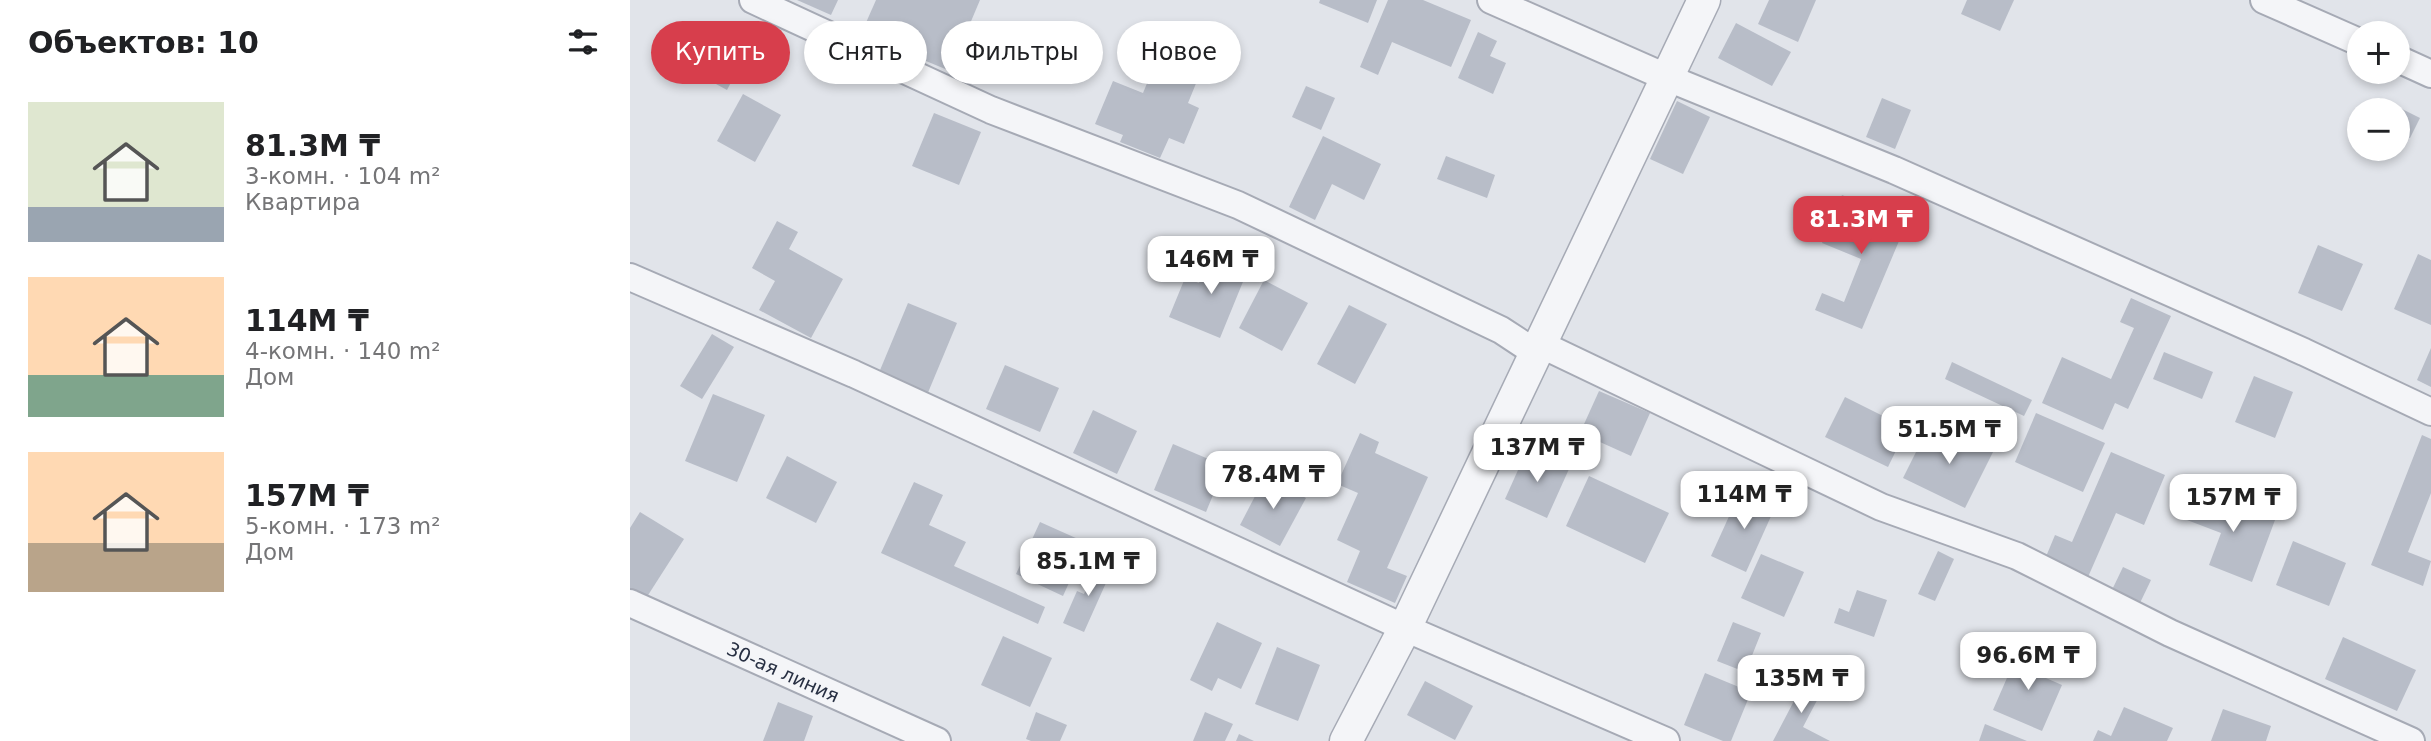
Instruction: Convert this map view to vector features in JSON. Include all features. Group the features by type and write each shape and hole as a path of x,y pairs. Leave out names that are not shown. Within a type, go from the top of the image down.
{"street":[{"path":"753,0 991,110 1238,205 1538,349 1881,507 2017,556 2170,633 2411,741"},
{"path":"1491,0 1668,78 1894,170 2304,352 2431,412"},
{"path":"1346,741 1405,628 1704,0"},
{"path":"2264,0 2347,37"},
{"path":"2410,65 2431,74"},
{"path":"630,277 854,374 1405,628 1666,741"},
{"name":"30-ая линия","path":"630,604 937,741"}],"building":[{"path":"797,0 838,0 831,15"},
{"path":"876,0 980,0 971,21 941,21 941,67 927,61 927,21 867,21"},
{"path":"1320,0 1377,0 1368,23 1319,3"},
{"path":"1388,0 1423,0 1471,20 1451,67 1392,42 1378,75 1360,67"},
{"path":"1769,0 1816,0 1798,42 1758,24"},
{"path":"1967,0 2014,0 2000,31 1961,14"},
{"path":"1736,23 1791,52 1772,86 1718,58"},
{"path":"1478,32 1497,41 1490,56 1506,63 1493,94 1458,78"},
{"path":"1113,81 1143,93 1147,84 1196,84 1188,103 1199,108 1184,144 1169,138 1160,158 1120,142 1123,135 1095,124"},
{"path":"716,84 730,84 727,90"},
{"path":"1306,86 1335,98 1321,130 1292,117"},
{"path":"743,94 781,115 755,162 717,141"},
{"path":"1882,98 1911,110 1895,149 1866,137"},
{"path":"1677,101 1710,117 1683,174 1650,159"},
{"path":"934,113 981,132 959,185 912,166"},
{"path":"2410,113 2420,118 2410,138"},
{"path":"1323,136 1381,164 1364,200 1332,184 1315,220 1289,207"},
{"path":"1446,156 1495,175 1487,198 1437,179"},
{"path":"1842,195 1907,222 1862,329 1815,310 1822,293 1844,302 1861,259 1822,243"},
{"path":"777,221 798,232 789,249 843,279 811,338 759,310 775,281 752,268"},
{"path":"2318,245 2363,264 2342,311 2298,293"},
{"path":"1212,251 1249,267 1220,338 1169,317 1185,278 1199,283"},
{"path":"2418,254 2431,260 2431,325 2394,309"},
{"path":"1264,280 1308,303 1282,351 1239,328"},
{"path":"2131,298 2171,316 2128,409 2115,403 2103,430 2042,403 2062,357 2111,379 2134,328 2120,322"},
{"path":"908,303 957,323 927,395 878,375"},
{"path":"1349,305 1387,324 1355,384 1317,364"},
{"path":"712,334 734,347 702,399 680,386"},
{"path":"2431,348 2431,387 2417,380"},
{"path":"2164,352 2213,372 2202,399 2153,379"},
{"path":"1952,362 2032,400 2024,416 1945,379"},
{"path":"1005,365 1059,388 1040,432 986,409"},
{"path":"2254,376 2293,392 2275,438 2235,422"},
{"path":"1599,391 1650,413 1631,456 1580,433"},
{"path":"713,394 765,415 737,482 685,461"},
{"path":"1845,397 1907,428 1888,467 1825,437"},
{"path":"1093,410 1137,431 1117,474 1073,453"},
{"path":"2036,413 2105,443 2083,492 2015,462"},
{"path":"1928,428 1950,440 1955,430 1994,450 1965,508 1903,478"},
{"path":"1360,433 1379,442 1375,453 1428,477 1387,568 1407,576 1395,603 1347,582 1360,551 1337,540 1358,493 1337,484"},
{"path":"2422,435 2431,439 2431,493 2408,552 2431,561 2423,586 2371,565"},
{"path":"1173,444 1225,466 1206,512 1154,490"},
{"path":"1527,450 1569,469 1547,518 1505,499"},
{"path":"2111,452 2165,475 2144,525 2116,513 2088,577 2045,559 2055,535 2072,542"},
{"path":"787,456 837,482 816,523 766,498"},
{"path":"1589,476 1669,513 1645,563 1566,526"},
{"path":"1265,477 1306,498 1280,546 1240,525"},
{"path":"914,482 943,495 929,525 966,542 954,566 1045,607 1038,624 881,553"},
{"path":"1741,490 1776,505 1746,572 1711,556"},
{"path":"2198,491 2275,520 2252,582 2209,565 2221,533 2187,520"},
{"path":"640,512 684,539 643,603 630,594 630,528"},
{"path":"1040,522 1087,543 1063,596 1016,574"},
{"path":"2293,541 2346,563 2329,606 2276,585"},
{"path":"1938,551 1954,559 1935,601 1918,594"},
{"path":"1761,554 1804,572 1784,617 1741,598"},
{"path":"1100,559 1114,565 1084,632 1063,623 1077,591 1084,594"},
{"path":"2123,567 2151,580 2139,605 2111,592"},
{"path":"1857,590 1887,600 1874,637 1834,623 1839,608 1849,612"},
{"path":"1217,622 1262,643 1241,689 1218,678 1212,691 1190,680"},
{"path":"1733,622 1761,633 1751,658 1746,656 1740,670 1717,661"},
{"path":"1003,636 1052,658 1030,707 981,685"},
{"path":"2343,637 2416,670 2397,711 2325,679"},
{"path":"1277,647 1320,665 1298,721 1255,704"},
{"path":"2020,648 2046,660 2039,675 2062,685 2042,731 1993,710"},
{"path":"1705,673 1751,692 1731,741 1723,741 1684,725"},
{"path":"1806,678 1824,687 1803,727 1830,741 1773,741"},
{"path":"1425,681 1473,706 1455,740 1407,715"},
{"path":"778,702 813,716 804,741 763,741"},
{"path":"2124,707 2173,728 2167,741 2093,741 2098,730 2111,736"},
{"path":"2223,709 2271,726 2266,741 2211,741"},
{"path":"1036,712 1067,725 1060,741 1026,739"},
{"path":"1205,712 1233,724 1225,741 1193,741"},
{"path":"1985,724 2027,741 1979,741"},
{"path":"1239,734 1254,741 1236,741"}]}
